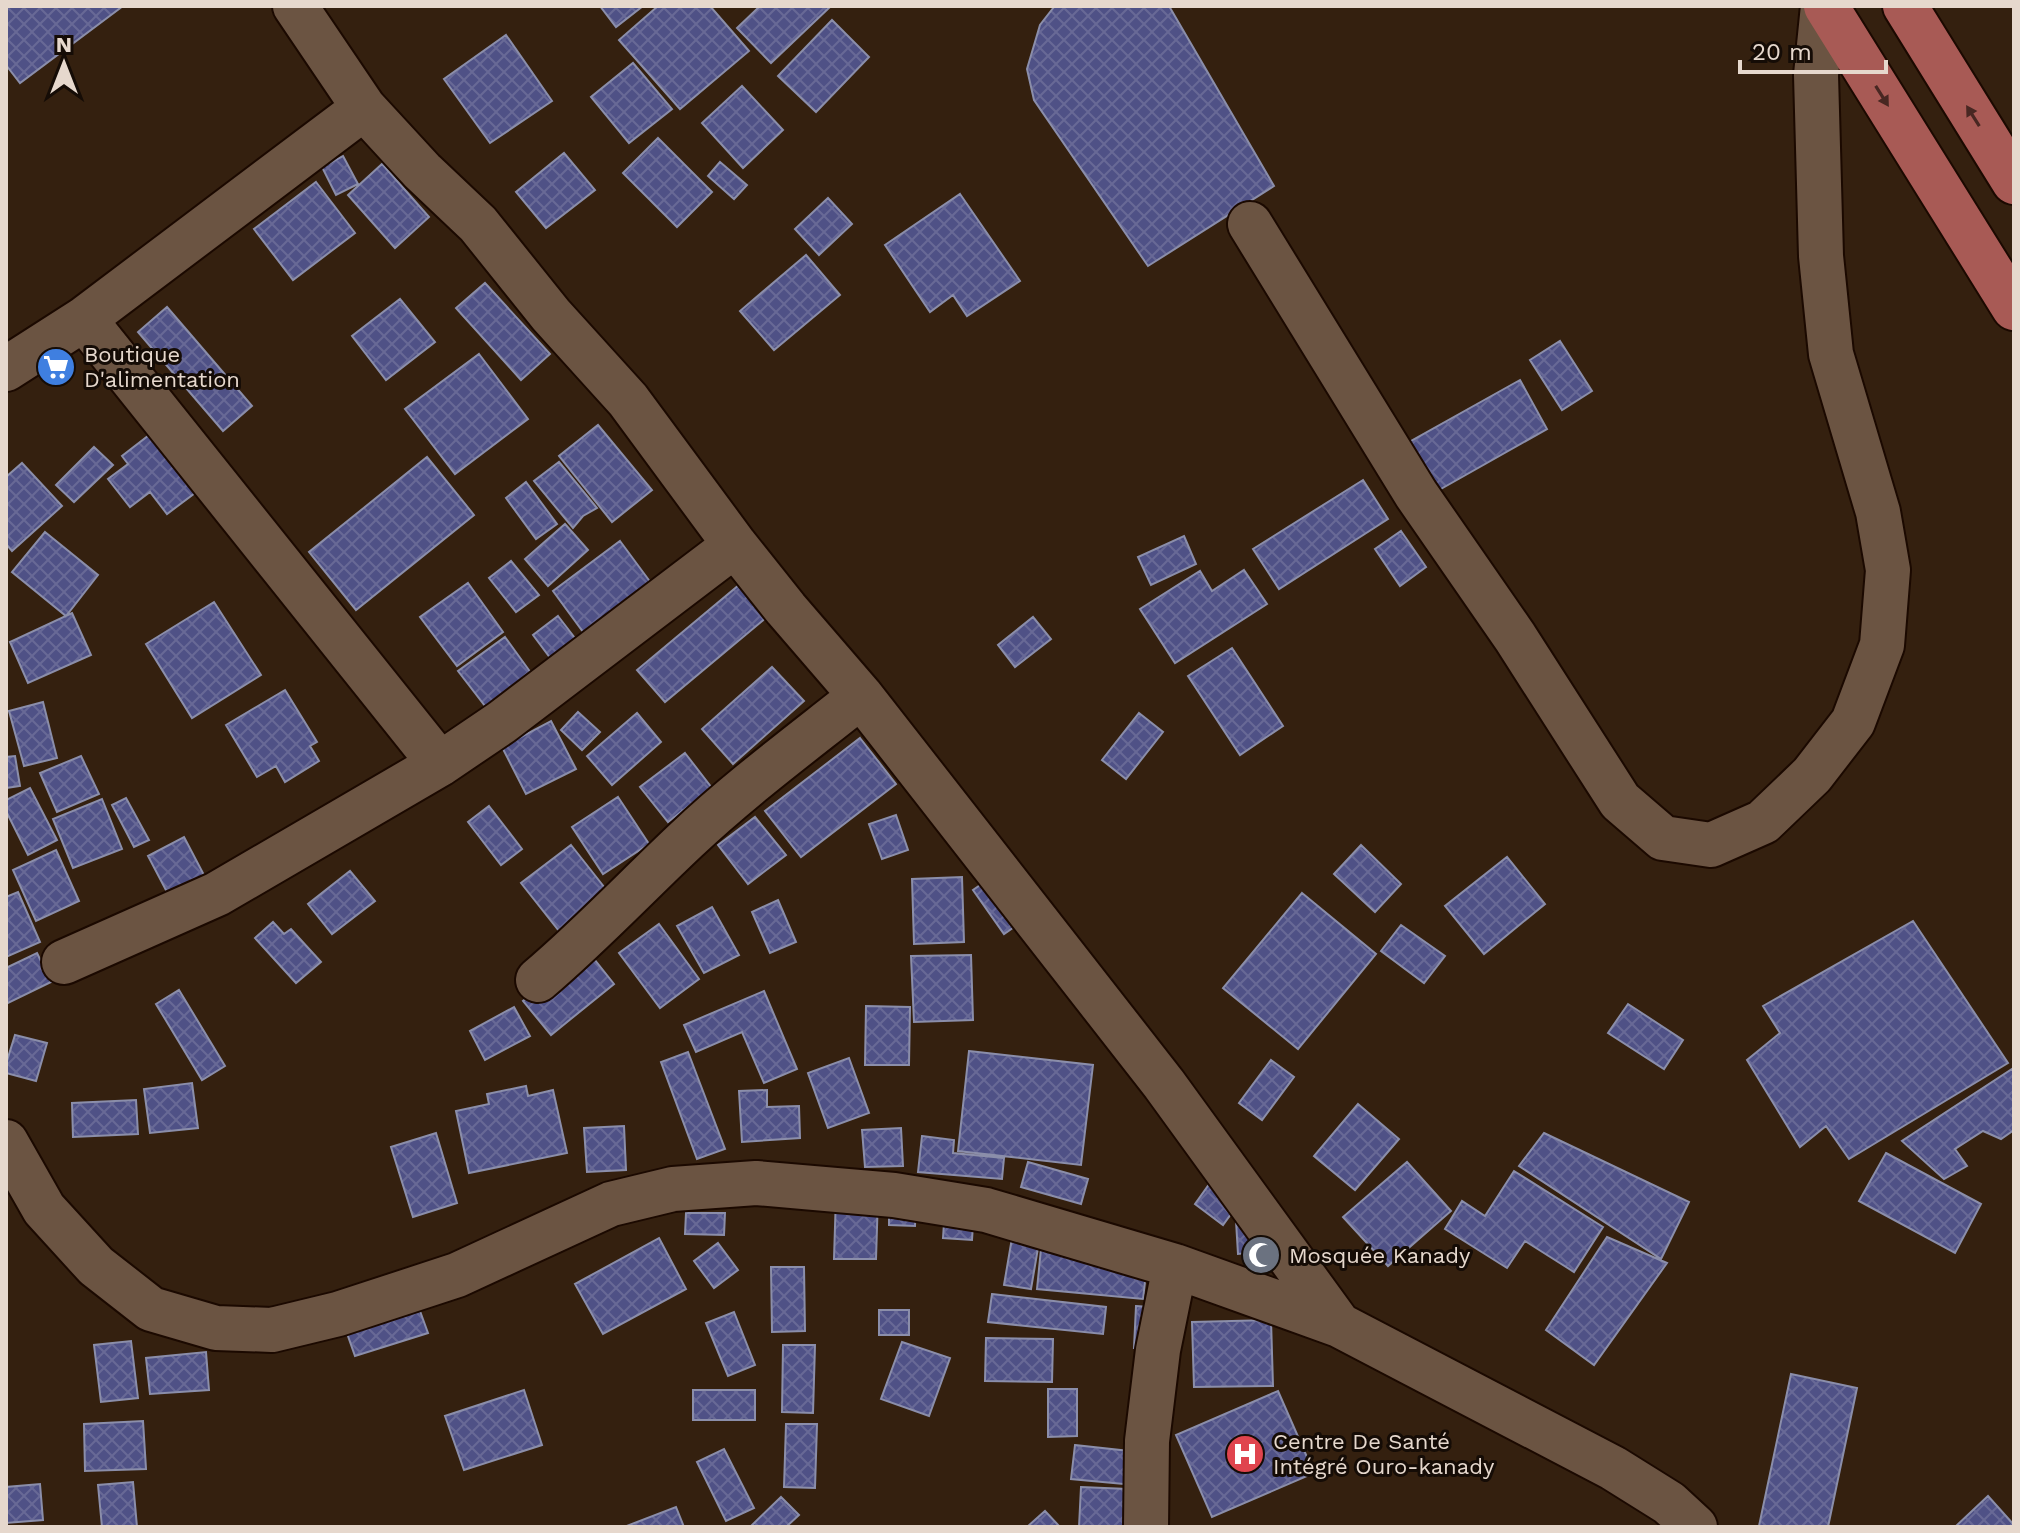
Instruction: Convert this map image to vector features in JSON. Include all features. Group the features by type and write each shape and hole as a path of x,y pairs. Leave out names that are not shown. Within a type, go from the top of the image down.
{"main road":[{"path":"1825,6 2014,308"},
{"path":"1905,6 2014,182"}],"street":[{"path":"295,6 364,108 422,171 478,224 551,315 628,400 735,545 861,696 1164,1084 1339,1325"},
{"path":"1250,224 1416,494 1515,637 1620,801 1663,838 1711,845 1763,822 1812,775 1853,722 1882,645 1888,570 1878,512 1831,354 1821,256 1816,75 1825,6"},
{"path":"6,369 84,319 364,108"},
{"path":"84,319 440,764"},
{"path":"64,962 217,894 440,764 502,722 735,545"},
{"path":"538,980 740,792 861,696"},
{"path":"6,1142 44,1209 96,1266 151,1309 216,1328 272,1330 338,1314 457,1275 611,1204 673,1189 756,1183 894,1195 986,1210 1175,1266 1339,1325 1613,1468 1669,1503 1695,1527"},
{"path":"1146,1527 1149,1425 1158,1350 1175,1266"}],"building":[{"path":"6,6 123,6 20,83 6,65"},
{"path":"600,6 643,6 616,27"},
{"path":"658,6 710,6 749,51 680,109 619,40"},
{"path":"760,6 831,6 771,63 737,28"},
{"path":"1169,6 1274,186 1148,266 1034,100 1027,69 1040,25 1054,7"},
{"path":"832,20 869,57 816,112 778,76"},
{"path":"506,35 552,101 490,143 444,79"},
{"path":"633,63 672,109 629,143 591,97"},
{"path":"742,86 783,130 743,168 702,123"},
{"path":"658,138 712,192 677,227 623,173"},
{"path":"564,153 595,190 546,228 516,192"},
{"path":"343,156 358,184 336,195 322,167"},
{"path":"720,162 747,185 734,199 708,176"},
{"path":"382,164 429,217 395,248 348,195"},
{"path":"316,182 355,233 293,280 254,229"},
{"path":"960,194 1020,281 967,316 953,295 930,312 885,245"},
{"path":"828,198 852,224 819,255 795,229"},
{"path":"806,255 840,295 774,350 740,311"},
{"path":"485,283 550,354 521,380 456,308"},
{"path":"400,299 435,342 386,380 352,336"},
{"path":"167,307 252,406 223,431 138,332"},
{"path":"1560,341 1592,391 1562,410 1530,360"},
{"path":"479,354 528,419 455,474 405,409"},
{"path":"1520,380 1547,429 1432,494 1404,445"},
{"path":"598,425 652,490 612,522 559,456"},
{"path":"157,429 203,487 167,514 150,492 130,507 108,479 128,464 122,456"},
{"path":"94,447 113,465 74,502 56,485"},
{"path":"427,457 474,515 356,610 309,552"},
{"path":"559,462 597,508 583,516 573,528 534,481"},
{"path":"22,463 62,506 12,551 6,544 6,477"},
{"path":"1363,480 1388,519 1279,589 1253,549"},
{"path":"526,482 557,524 536,539 506,498"},
{"path":"565,524 588,550 548,586 525,559"},
{"path":"1401,531 1426,567 1400,586 1375,549"},
{"path":"45,532 98,575 66,616 12,572"},
{"path":"1184,536 1196,564 1151,585 1138,557"},
{"path":"620,541 668,606 600,655 553,591"},
{"path":"511,561 539,595 516,612 489,578"},
{"path":"1244,570 1267,604 1175,663 1140,609 1200,571 1212,591"},
{"path":"468,583 503,632 457,666 420,617"},
{"path":"739,585 767,617 665,702 637,670"},
{"path":"214,602 261,675 192,718 146,644"},
{"path":"72,613 91,655 28,683 10,642"},
{"path":"558,616 588,655 563,675 533,635"},
{"path":"1033,617 1051,639 1015,667 998,645"},
{"path":"505,637 544,691 499,724 458,671"},
{"path":"1232,648 1283,726 1240,755 1188,676"},
{"path":"772,667 804,701 733,764 702,729"},
{"path":"285,690 317,742 310,746 319,761 285,782 276,766 257,777 226,725"},
{"path":"43,702 57,758 24,766 9,711"},
{"path":"578,712 600,732 582,750 561,730"},
{"path":"637,713 661,742 612,785 587,756"},
{"path":"1139,713 1163,732 1126,779 1102,760"},
{"path":"551,721 576,769 526,794 502,747"},
{"path":"860,738 896,784 801,857 765,811"},
{"path":"685,753 712,788 668,822 640,787"},
{"path":"15,756 20,786 6,788 6,757"},
{"path":"81,756 99,794 57,812 40,773"},
{"path":"30,788 57,840 28,855 6,811 6,800"},
{"path":"618,797 649,844 603,874 572,827"},
{"path":"126,798 149,840 134,847 112,805"},
{"path":"102,799 122,849 73,868 53,819"},
{"path":"489,806 522,849 501,865 468,822"},
{"path":"896,815 908,850 882,859 869,824"},
{"path":"755,817 786,855 748,884 718,845"},
{"path":"184,837 215,896 179,915 148,856"},
{"path":"571,845 616,902 567,941 521,883"},
{"path":"1361,845 1401,884 1375,912 1334,874"},
{"path":"56,850 79,901 36,921 13,870"},
{"path":"1507,857 1545,904 1484,954 1445,906"},
{"path":"1005,868 1036,912 1004,934 973,890"},
{"path":"350,871 375,901 332,934 308,904"},
{"path":"962,877 964,942 914,944 912,879"},
{"path":"18,892 40,942 6,957 6,897"},
{"path":"1302,893 1376,954 1298,1049 1223,988"},
{"path":"778,900 796,942 770,953 752,912"},
{"path":"712,907 739,955 704,973 677,926"},
{"path":"1913,921 2008,1063 1849,1159 1826,1126 1800,1147 1747,1060 1780,1033 1763,1006"},
{"path":"273,922 284,934 291,929 321,962 296,983 255,938"},
{"path":"659,924 699,979 660,1008 619,953"},
{"path":"1401,925 1445,956 1424,983 1381,951"},
{"path":"587,950 614,984 551,1035 523,1001"},
{"path":"37,953 51,982 6,1004 6,968"},
{"path":"971,955 973,1020 914,1022 911,956"},
{"path":"179,990 225,1066 202,1080 156,1004"},
{"path":"764,991 797,1069 764,1083 742,1032 696,1052 684,1025"},
{"path":"1628,1004 1683,1040 1664,1069 1608,1033"},
{"path":"866,1006 910,1007 909,1065 865,1065"},
{"path":"514,1007 530,1036 485,1060 470,1031"},
{"path":"15,1035 47,1043 36,1081 6,1073"},
{"path":"969,1051 1093,1065 1081,1165 958,1151"},
{"path":"688,1052 725,1149 697,1159 661,1062"},
{"path":"849,1058 869,1113 828,1128 808,1073"},
{"path":"1271,1060 1294,1077 1262,1120 1239,1103"},
{"path":"2012,1069 2014,1130 2001,1139 1983,1131 1955,1149 1967,1166 1944,1179 1902,1141"},
{"path":"192,1083 198,1128 150,1133 144,1089"},
{"path":"526,1086 528,1096 553,1090 567,1153 469,1173 456,1111 489,1104 487,1094"},
{"path":"767,1090 767,1107 799,1106 800,1138 742,1142 739,1091"},
{"path":"136,1100 138,1134 73,1137 72,1103"},
{"path":"1358,1104 1399,1139 1355,1190 1314,1156"},
{"path":"624,1126 626,1170 587,1172 584,1128"},
{"path":"901,1128 903,1166 865,1167 862,1130"},
{"path":"436,1133 457,1203 413,1217 391,1147"},
{"path":"1544,1133 1689,1202 1661,1259 1519,1166"},
{"path":"922,1136 954,1140 953,1153 1004,1158 1002,1179 918,1172"},
{"path":"1886,1153 1981,1204 1955,1253 1859,1201"},
{"path":"1028,1162 1088,1179 1081,1204 1021,1187"},
{"path":"1407,1162 1451,1211 1388,1266 1343,1217"},
{"path":"1514,1171 1603,1227 1574,1272 1525,1241 1507,1268 1445,1229 1462,1201 1485,1216"},
{"path":"1215,1176 1244,1196 1223,1225 1195,1204"},
{"path":"836,1195 878,1196 876,1259 834,1259"},
{"path":"889,1200 916,1200 915,1226 889,1225"},
{"path":"945,1208 974,1209 972,1240 943,1238"},
{"path":"686,1213 725,1213 724,1235 685,1234"},
{"path":"1286,1217 1289,1249 1238,1254 1236,1221"},
{"path":"1043,1229 1150,1239 1143,1299 1037,1289"},
{"path":"1607,1237 1667,1263 1594,1365 1546,1330"},
{"path":"659,1238 686,1289 603,1334 575,1284"},
{"path":"1012,1238 1039,1242 1031,1289 1004,1285"},
{"path":"718,1243 738,1270 714,1288 694,1261"},
{"path":"771,1267 804,1267 805,1331 772,1332"},
{"path":"992,1294 1106,1307 1103,1334 988,1322"},
{"path":"416,1300 428,1333 355,1356 343,1322"},
{"path":"1136,1306 1164,1308 1163,1348 1134,1348"},
{"path":"879,1310 909,1310 909,1335 879,1335"},
{"path":"734,1312 755,1365 728,1376 706,1323"},
{"path":"1271,1320 1273,1386 1194,1387 1192,1322"},
{"path":"986,1338 1053,1339 1052,1382 985,1381"},
{"path":"131,1341 138,1398 101,1402 94,1345"},
{"path":"902,1342 950,1358 929,1416 881,1399"},
{"path":"783,1345 815,1345 813,1413 782,1412"},
{"path":"206,1352 209,1390 150,1394 146,1358"},
{"path":"1791,1374 1857,1388 1828,1527 1759,1526"},
{"path":"1048,1389 1077,1389 1077,1436 1048,1437"},
{"path":"524,1390 542,1445 464,1470 445,1416"},
{"path":"693,1390 755,1390 755,1420 693,1420"},
{"name":"Centre De Santé Intégré Ouro-kanady","path":"1278,1391 1314,1473 1212,1517 1176,1435"},
{"path":"143,1421 146,1469 85,1471 84,1424"},
{"path":"786,1424 817,1424 815,1488 784,1487"},
{"path":"1075,1445 1138,1452 1134,1485 1071,1479"},
{"path":"724,1449 754,1508 726,1521 697,1462"},
{"path":"133,1482 137,1527 102,1527 98,1485"},
{"path":"40,1484 43,1520 6,1523 6,1487"},
{"path":"1081,1487 1151,1490 1149,1527 1079,1527"},
{"path":"1988,1496 2013,1527 1955,1527"},
{"path":"781,1497 799,1515 786,1527 750,1527"},
{"path":"676,1507 684,1527 624,1527"},
{"path":"1045,1511 1060,1527 1027,1527"}],"place":[{"name":"Boutique D'alimentation","path":"56,367"},
{"name":"Mosquée Kanady","path":"1261,1255"},
{"name":"Centre De Santé Intégré Ouro-kanady","path":"1245,1454"}]}
